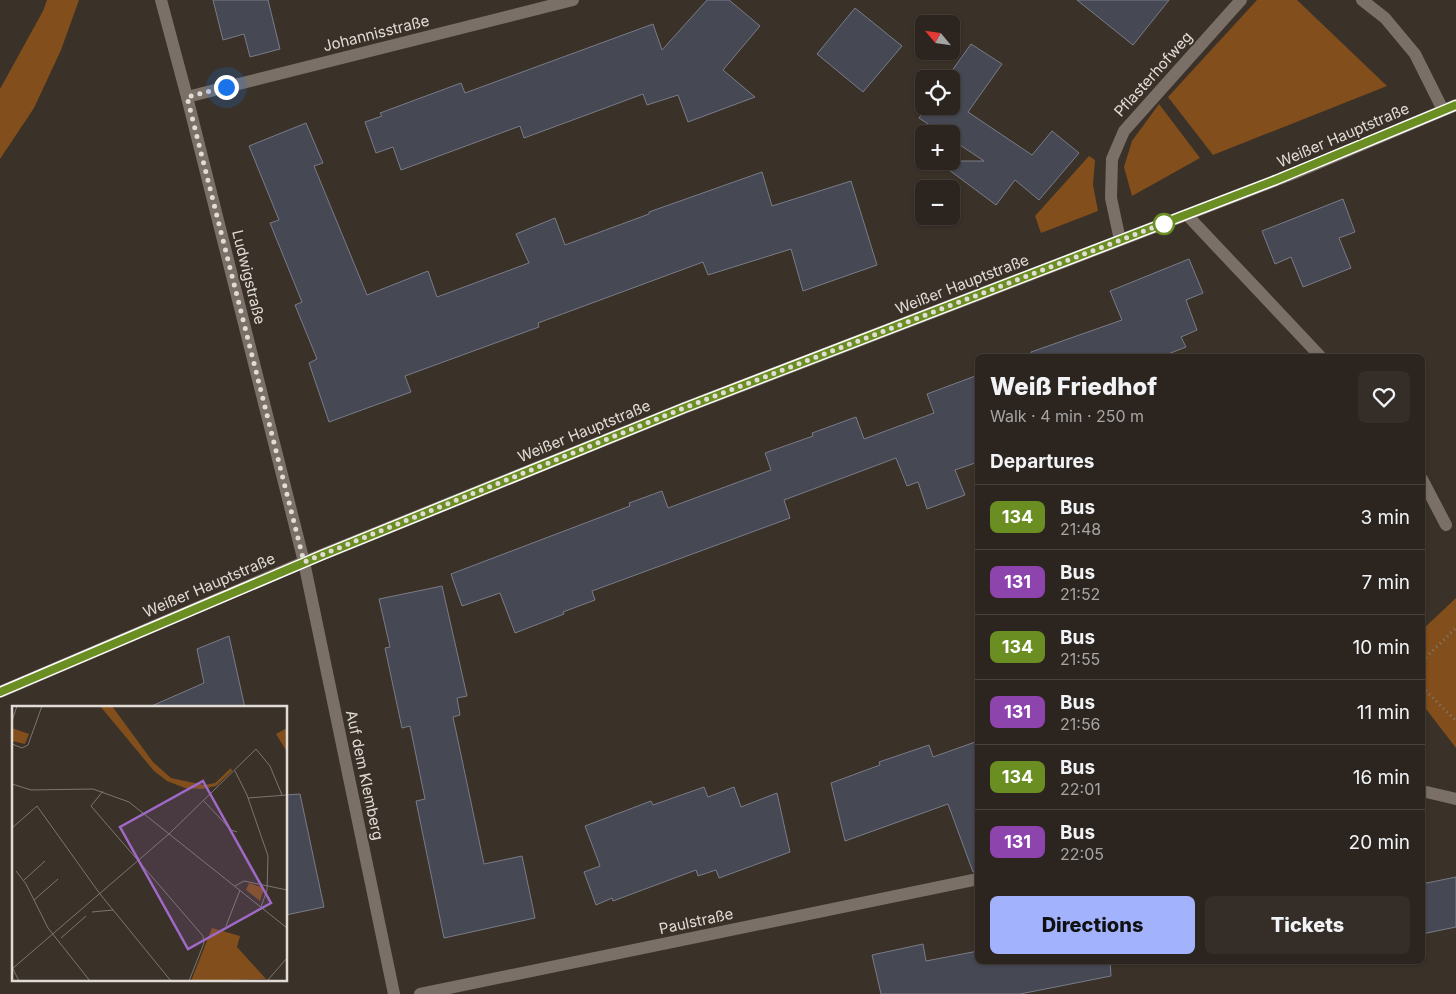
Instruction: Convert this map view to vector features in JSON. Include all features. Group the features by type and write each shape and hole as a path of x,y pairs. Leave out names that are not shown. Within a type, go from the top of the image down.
{"street":[{"name":"Ludwigstraße","path":"161,0 304,562"},
{"name":"Johannisstraße","path":"187,97 573,0"},
{"name":"Pflasterhofweg","path":"1120,240 1111,198 1112,159 1124,131 1241,0"},
{"path":"1362,0 1385,18 1415,54 1443,110"},
{"name":"Weißer Hauptstraße","path":"0,692 304,562 684,408 1295,173 1456,105"},
{"path":"1186,215 1318,354"},
{"path":"1425,485 1446,525"},
{"name":"Auf dem Klemberg","path":"304,562 394,994"},
{"path":"1425,792 1456,799"},
{"name":"Paulstraße","path":"420,994 975,881"}],"path":[{"path":"1425,658 1456,628"},
{"path":"1425,690 1456,721"}],"shaded area":[{"path":"47,0 79,0 61,50 34,108 0,159 0,89 43,11"},
{"path":"1257,0 1297,0 1387,86 1213,155 1168,97"},
{"path":"1159,104 1200,158 1132,196 1124,167 1132,141"},
{"path":"1089,156 1095,160 1093,185 1098,211 1041,233 1035,216"},
{"path":"1456,598 1456,748 1425,708 1425,627"}],"building":[{"path":"213,0 268,0 280,49 250,57 244,34 223,40"},
{"path":"707,0 729,0 760,26 723,70 755,97 688,122 678,95 647,105 643,94 524,138 520,126 401,170 393,147 376,153 365,122 382,116 380,113 461,83 465,93 653,24 662,50"},
{"path":"1077,0 1169,0 1133,45"},
{"path":"855,8 902,46 863,92 817,54"},
{"path":"971,44 1002,64 968,112 1032,155 1052,131 1079,153 1039,200 1015,180 996,205 949,170 960,170 960,161 984,161 960,145 960,125 930,125 919,118 921,115 960,115 960,70 952,70"},
{"path":"306,123 323,163 314,166 367,295 428,271 437,297 529,263 516,234 555,218 565,245 649,214 649,212 762,172 772,206 851,181 877,265 803,291 791,249 708,275 703,262 538,323 539,327 405,376 411,392 329,422 309,363 317,359 295,305 302,302 270,223 279,220 249,146"},
{"path":"1343,199 1355,232 1339,238 1351,268 1303,287 1291,257 1275,264 1262,231"},
{"path":"1189,259 1203,293 1186,300 1197,330 1181,337 1186,347 1168,354 1032,354 1031,352 1122,320 1110,291"},
{"path":"975,376 975,463 955,470 965,495 927,509 918,482 907,486 896,458 784,500 790,518 592,591 595,600 515,633 500,593 462,606 451,574 630,506 629,503 662,491 668,508 771,470 765,453 813,436 812,433 856,417 864,439 934,413 927,394"},
{"path":"442,586 467,696 457,698 460,715 453,717 484,864 522,856 535,918 444,938 416,801 425,799 410,726 402,728 385,648 390,647 379,599"},
{"path":"229,636 245,706 152,706 204,683 197,649"},
{"path":"975,742 975,872 973,872 948,804 845,841 831,783 880,765 879,762 929,745 933,757"},
{"path":"704,787 708,797 734,787 741,807 777,793 790,852 719,878 716,870 698,876 696,870 613,901 612,898 596,905 584,872 600,866 585,826 651,801 653,805"},
{"path":"300,794 324,907 288,915 288,795"},
{"path":"1456,877 1456,927 1425,933 1425,883"},
{"path":"923,944 926,961 975,952 975,964 1110,964 1111,976 1020,994 881,994 872,955"}],"bus line":[{"name":"134","path":"0,692 322,555 684,408 1276,180 1456,105"}],"route":[{"path":"226,87 187,97 304,562 684,408 1170,221 1164,224"}]}
